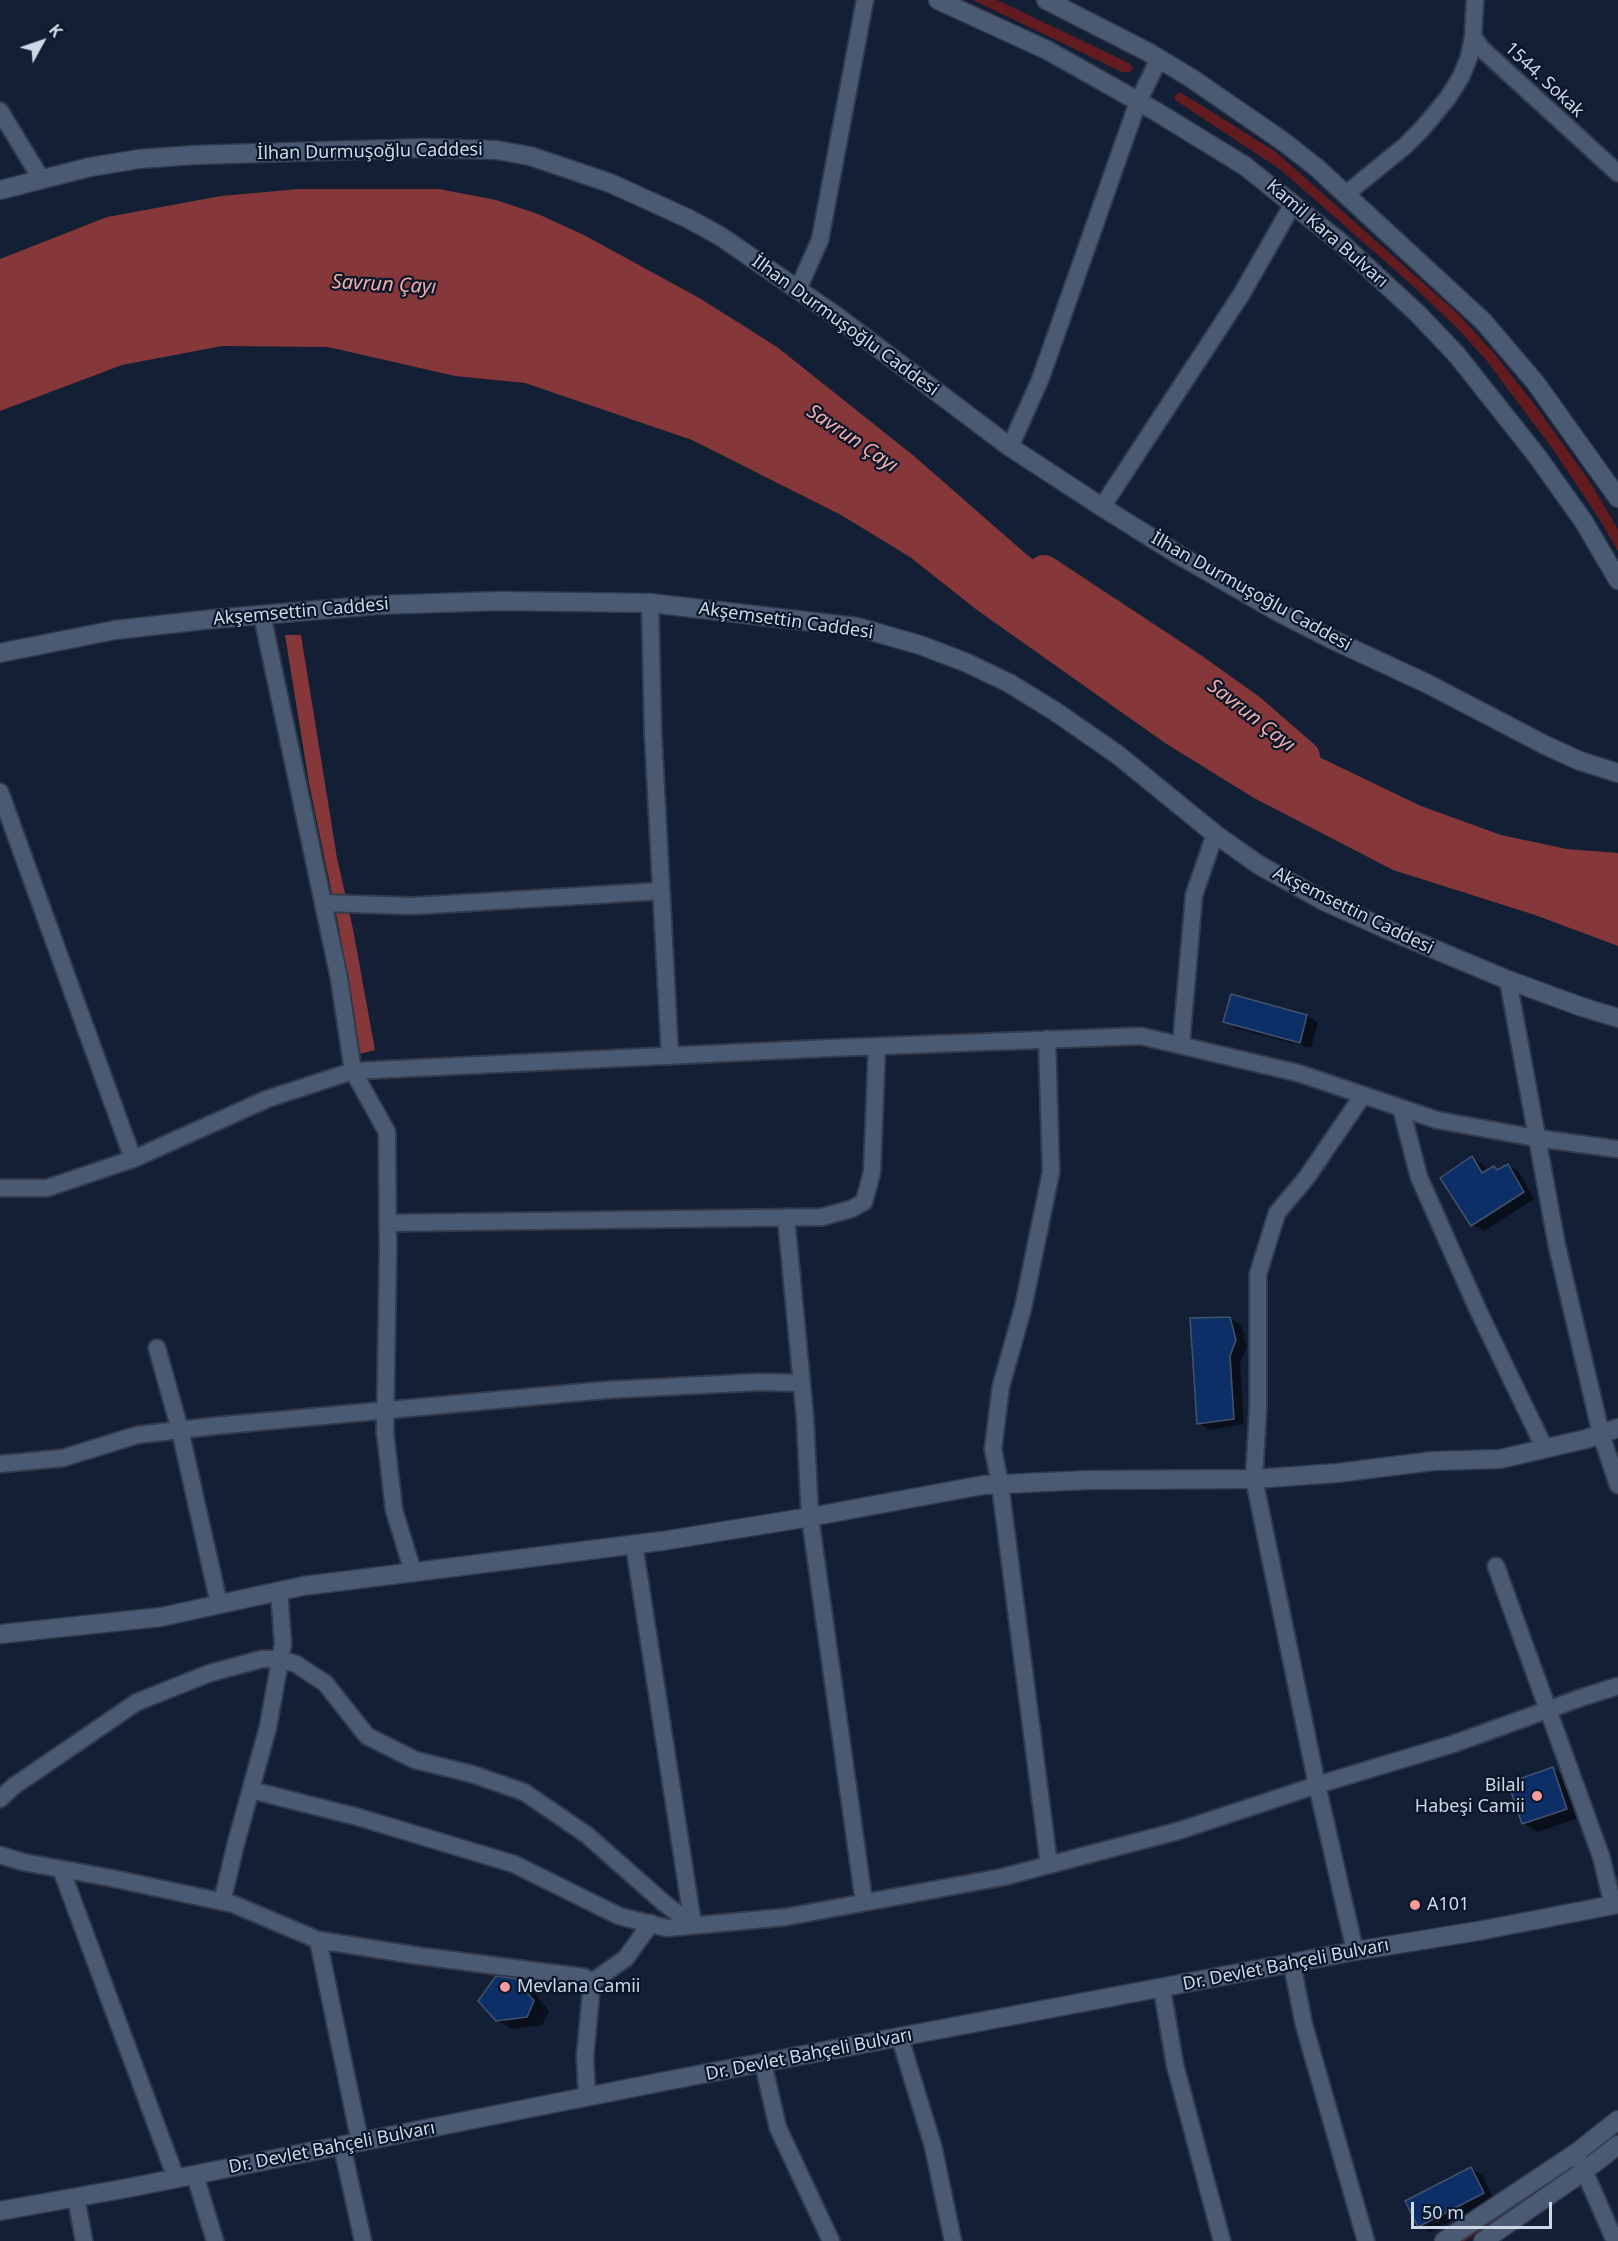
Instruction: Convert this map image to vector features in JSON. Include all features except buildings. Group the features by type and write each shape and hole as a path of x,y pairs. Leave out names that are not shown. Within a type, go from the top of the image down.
{"street":[{"path":"798,290 820,240 865,0"},
{"name":"Kamil Kara Bulvarı","path":"938,0 1047,50 1245,166 1340,242 1417,313 1457,355 1544,465 1584,522 1618,580"},
{"path":"1046,0 1191,78 1276,136 1346,194 1456,295 1507,347 1569,428 1618,498"},
{"path":"1346,194 1405,146 1447,99 1461,77 1469,57 1473,37 1475,0"},
{"name":"1544. Sokak","path":"1473,37 1497,65 1618,173"},
{"path":"1010,447 1040,380 1138,102 1159,59"},
{"path":"0,111 42,180"},
{"name":"İlhan Durmuşoğlu Caddesi","path":"0,190 119,162 194,155 424,148 496,150 530,156 610,183 647,198 720,236 798,290 1010,447 1102,507 1260,601 1321,634 1428,684 1545,745 1618,773"},
{"path":"1102,507 1241,295 1293,204"},
{"name":"Akşemsettin Caddesi","path":"0,653 115,630 377,605 488,601 650,603 857,627 920,645 965,662 1009,683 1056,712 1118,756 1215,834 1259,865 1326,902 1508,980 1618,1018"},
{"path":"650,603 653,734 670,1056"},
{"path":"262,615 339,978 353,1071 387,1132 385,1432 394,1510 414,1572"},
{"path":"0,792 133,1159"},
{"path":"1181,1045 1194,895 1215,834"},
{"path":"324,903 413,906 661,891"},
{"path":"1508,980 1557,1246 1609,1431 1618,1485"},
{"path":"0,1188 47,1188 133,1159 267,1099 353,1071 1141,1036 1298,1073 1437,1120 1536,1138 1618,1149"},
{"path":"1047,1039 1051,1172 1023,1308 1001,1386 993,1449 1000,1484 1048,1865"},
{"path":"388,1223 822,1217 851,1209 864,1202 872,1172 877,1046"},
{"path":"1355,1951 1317,1785 1254,1479 1258,1409 1258,1274 1278,1213 1307,1178 1363,1095"},
{"path":"1401,1108 1419,1177 1478,1310 1545,1449"},
{"path":"786,1217 810,1517 864,1902"},
{"path":"157,1348 180,1430 219,1604"},
{"path":"0,1464 63,1458 137,1436 335,1414 606,1390 759,1382 801,1383"},
{"path":"0,1634 161,1617 303,1586 634,1544 810,1517 983,1485 1088,1480 1254,1479 1337,1473 1434,1461 1500,1459 1609,1431"},
{"path":"634,1544 693,1925"},
{"path":"1496,1566 1601,1856 1616,1904"},
{"path":"222,1902 268,1727 283,1644 279,1591"},
{"path":"0,1799 14,1786 137,1702 210,1673 262,1659 280,1659 296,1664 325,1683 367,1736 416,1760 472,1774 524,1792 587,1835 664,1904 693,1925"},
{"path":"251,1790 358,1817 514,1864 619,1916 667,1928 786,1917 1003,1877 1178,1831 1317,1785 1453,1744 1618,1686"},
{"path":"0,1855 23,1862 233,1904 318,1940 455,1961 584,1977 592,1982"},
{"path":"62,1869 176,2178"},
{"name":"Dr. Devlet Bahçeli Bulvarı","path":"0,2211 763,2063 1616,1904"},
{"path":"587,2097 585,2057 592,1982 626,1958 651,1923"},
{"path":"318,1940 351,2144 363,2241"},
{"path":"1293,1964 1305,2025 1366,2241"},
{"path":"1162,1989 1175,2065 1222,2241"},
{"path":"900,2038 933,2146 953,2241"},
{"path":"763,2063 778,2128 831,2241"},
{"path":"1444,2241 1576,2153 1618,2120"},
{"path":"1483,2241 1618,2145"},
{"path":"1576,2153 1615,2241"},
{"path":"195,2175 215,2241"},
{"path":"76,2197 84,2241"}],"shaded area":[{"path":"973,0 997,0 1129,63 1133,68 1130,72 1122,72"},
{"path":"1180,92 1276,152 1457,313 1493,352 1535,405 1588,479 1618,529 1618,551 1552,448 1486,360 1461,332 1413,286 1281,170 1175,100 1174,96"},
{"path":"1569,2166 1571,2170 1465,2241 1458,2241"}],"water":[{"path":"299,189 439,189 496,200 538,214 584,235 701,299 777,347 914,456 1026,554 1160,657 1239,711 1319,757 1421,806 1501,835 1567,849 1618,853 1618,946 1535,915 1393,870 1254,798 1165,743 977,610 910,557 841,515 692,440 525,383 455,376 328,347 222,346 122,365 0,411 0,259 107,217 221,196"},
{"path":"285,635 301,635 337,858 353,929 375,1050 356,1055 339,928 309,783"}],"waterway":[{"name":"Savrun Çayı","path":"1044,572 1194,671 1250,711 1303,757"}],"place":[{"name":"Bilalı Habeşi Camii","path":"1537,1796"},
{"name":"A101","path":"1415,1905"},
{"name":"Mevlana Camii","path":"505,1987"}]}
